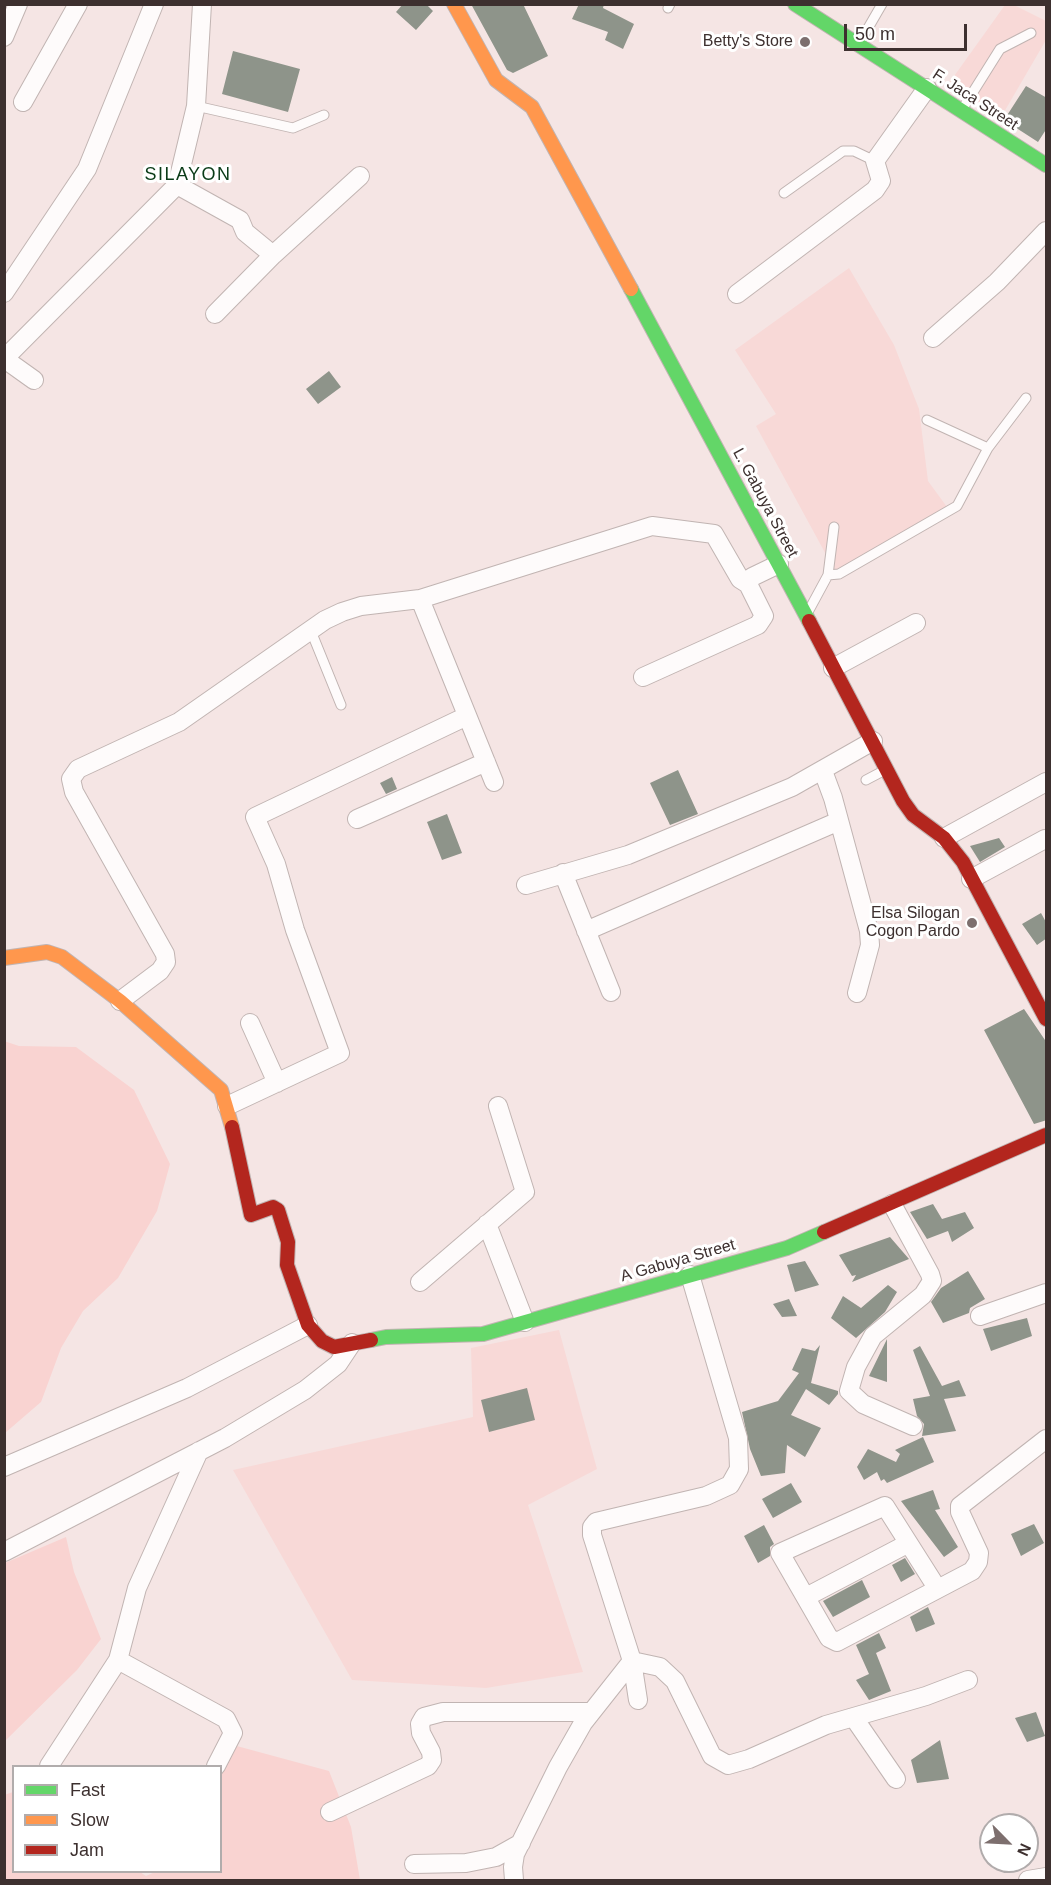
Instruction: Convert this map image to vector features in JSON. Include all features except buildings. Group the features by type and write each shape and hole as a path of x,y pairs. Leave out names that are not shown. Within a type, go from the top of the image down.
{"street":[{"path":"4,37 18,4"},
{"path":"22,102 78,4"},
{"path":"4,293 87,170 154,4"},
{"path":"34,380 5,360 177,185 196,106 202,4"},
{"name":"L. Gabuya Street","path":"454,4 496,80 523,98 532,107 887,769 913,815 944,838 963,862 1047,1019"},
{"name":"F. Jaca Street","path":"800,6 962,110 1044,159"},
{"path":"737,294 875,190 881,181 875,161 927,88"},
{"path":"215,314 273,255 360,176"},
{"path":"177,185 240,220 246,232 273,255"},
{"path":"933,338 997,282 1047,231"},
{"path":"120,1001 160,971 166,962 165,954 74,792 71,778 78,769 179,722 325,620 361,606 420,599 652,526 714,534 740,579 748,584 764,616 761,622 643,677"},
{"path":"748,584 752,577 779,564"},
{"path":"420,599 494,782"},
{"path":"833,668 916,623"},
{"path":"227,1106 340,1053 295,930 276,864 254,819 467,716"},
{"path":"526,885 628,855 792,787 873,741"},
{"path":"357,819 486,762"},
{"path":"823,771 869,931 870,945 857,993"},
{"path":"944,838 1047,782"},
{"path":"586,932 839,821"},
{"path":"971,879 1045,839"},
{"path":"563,873 611,992"},
{"path":"4,958 47,952 62,957 120,1001 213,1080 221,1090 227,1106 251,1215 273,1207 278,1210 288,1242 287,1265 308,1325 187,1388 4,1467"},
{"path":"250,1023 277,1083"},
{"path":"420,1282 525,1192 498,1106"},
{"name":"A Gabuya Street","path":"308,1325 328,1345 334,1347 386,1337 483,1334 787,1248 1047,1135"},
{"path":"892,1204 932,1281 923,1295 873,1336 856,1367 849,1392 863,1404 914,1426"},
{"path":"487,1224 525,1322"},
{"path":"638,1700 632,1661 592,1527 597,1522 706,1496 730,1485 739,1469 738,1438 690,1275"},
{"path":"981,1316 1047,1293"},
{"path":"4,1552 199,1451 305,1390 338,1364 352,1343"},
{"path":"937,1588 907,1544 887,1507 884,1506 782,1551 780,1555 829,1638 837,1642 972,1571 978,1563 979,1553 960,1512 960,1506 1047,1439"},
{"path":"50,1765 118,1660 137,1588 199,1451"},
{"path":"806,1597 907,1544"},
{"path":"118,1660 226,1719 233,1733 217,1765"},
{"path":"514,1881 513,1867 521,1843 558,1767 591,1712 632,1661"},
{"path":"632,1661 660,1668 675,1681 712,1756 728,1765 749,1759 826,1725 926,1696 968,1680"},
{"path":"330,1812 428,1766 432,1760 431,1752 421,1733 420,1724 424,1717 443,1712 591,1712"},
{"path":"854,1718 896,1779"},
{"path":"414,1864 466,1863 496,1857 521,1843"},
{"path":"1028,1881 1047,1877"}],"lane":[{"path":"858,44 882,4"},
{"path":"962,110 995,54 1004,45 1031,33"},
{"path":"196,106 293,128 324,115"},
{"path":"784,193 843,151 854,151 875,161"},
{"path":"828,575 839,574 957,506 988,448 1026,398"},
{"path":"927,420 988,448"},
{"path":"806,616 828,575 834,526"},
{"path":"311,631 341,705"},
{"path":"867,780 887,769"}],"shaded area":[{"path":"1005,5 1014,5 1046,21 1046,40 1000,119 947,86"},
{"path":"849,268 894,345 919,409 928,481 947,507 835,571 756,426 776,414 735,350"},
{"path":"4,1041 19,1046 76,1047 134,1090 170,1164 157,1211 118,1278 83,1311 61,1348 41,1402 5,1433"},
{"path":"559,1330 597,1469 528,1505 583,1672 486,1688 352,1680 233,1470 473,1417 471,1348"},
{"path":"66,1537 74,1572 101,1639 77,1670 5,1741 5,1563"},
{"path":"233,1745 329,1771 351,1827 360,1880 5,1880 4,1795 12,1792 12,1873 142,1873 146,1876 153,1873 222,1873 221,1765"}],"traffic: fast":[{"path":"795,4 1046,165"},
{"path":"631,289 809,621"},
{"path":"371,1340 386,1337 483,1334 787,1248 824,1232"}],"traffic: slow":[{"path":"454,4 496,80 532,107 631,289"},
{"path":"4,958 47,952 62,957 120,1001 221,1090 232,1127"}],"traffic: jam":[{"path":"809,621 903,801 913,815 944,838 963,862 1046,1019"},
{"path":"232,1127 251,1215 273,1207 278,1210 288,1242 287,1265 308,1325 322,1341 334,1347 371,1340"},
{"path":"824,1232 1046,1135"}],"place":[{"name":"Betty's Store","path":"805,42"},
{"name":"Elsa Silogan Cogon Pardo","path":"972,923"}],"district":[{"name":"SILAYON","path":"188,175"}]}
